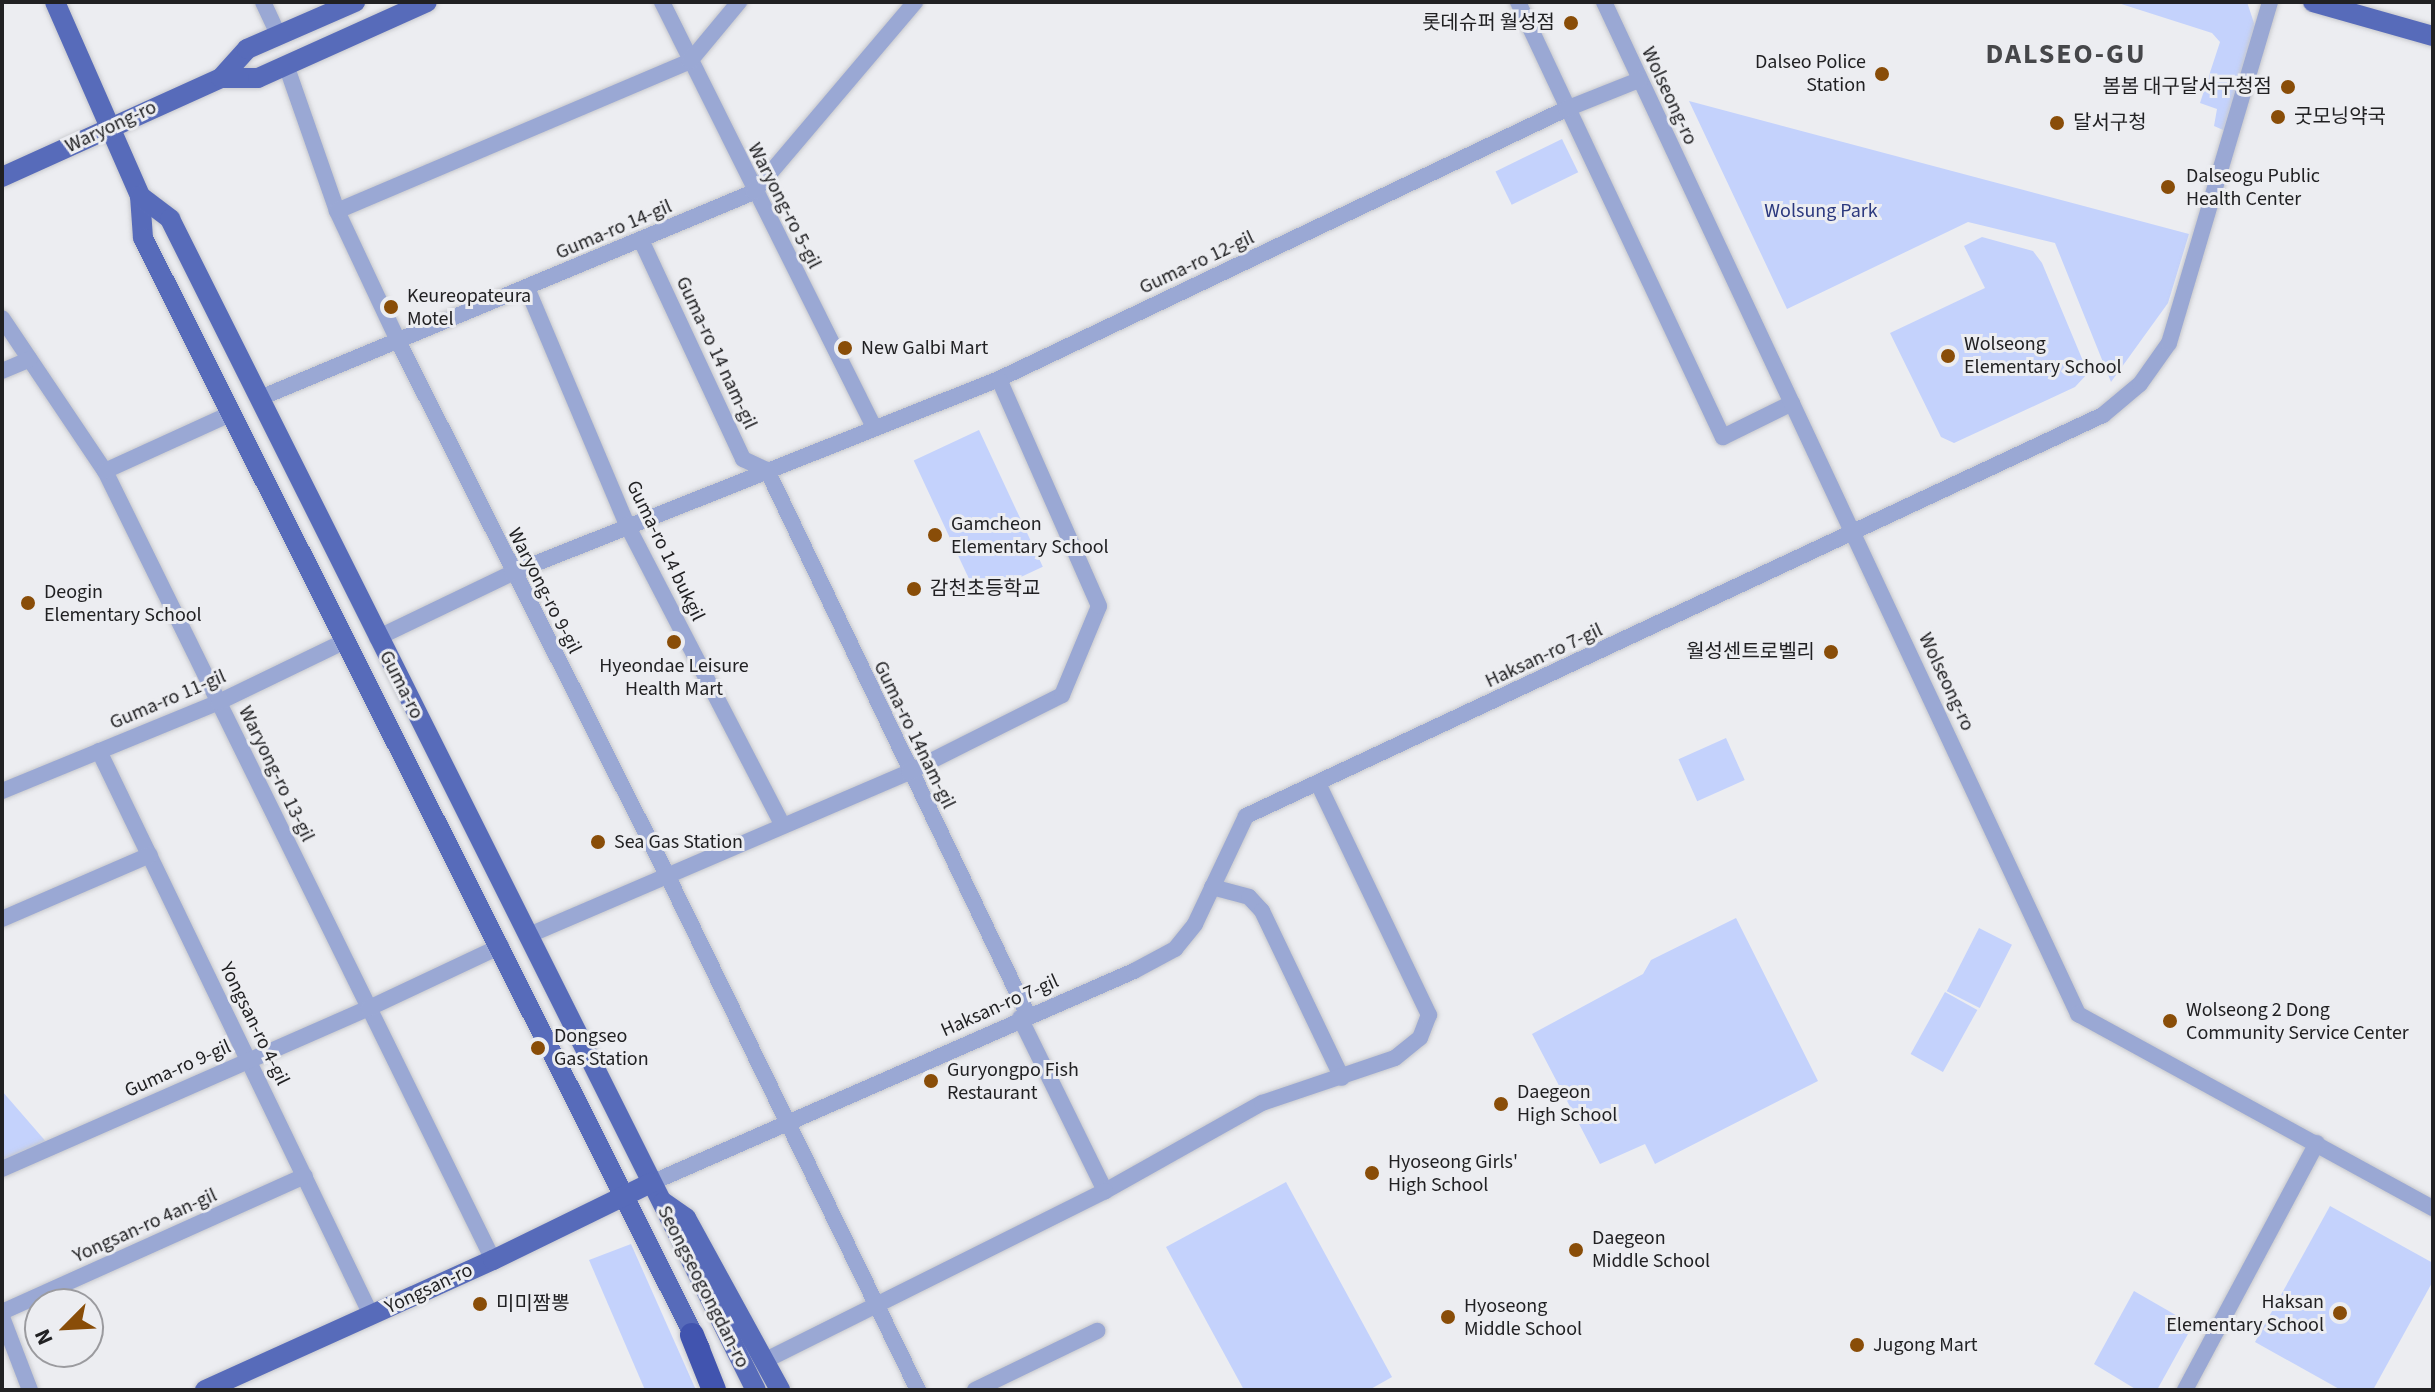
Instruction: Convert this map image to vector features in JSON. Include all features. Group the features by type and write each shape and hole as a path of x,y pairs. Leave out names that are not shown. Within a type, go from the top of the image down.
{"highway":[{"path":"692,1335 714,1390"}],"main road":[{"name":"Guma-ro","path":"55,2 140,196 143,238 501,946 623,1196"},
{"name":"Waryong-ro","path":"221,78 247,49 355,2"},
{"name":"Waryong-ro","path":"2,177 221,78 258,78 427,2"},
{"path":"2313,2 2433,36"},
{"name":"Guma-ro","path":"140,196 170,219 654,1190"},
{"path":"654,1190 686,1218 780,1390"},
{"name":"Yongsan-ro","path":"205,1390 493,1260 623,1196 654,1190"},
{"name":"Seongseogongdan-ro","path":"654,1190 756,1390"},
{"name":"Seongseogongdan-ro","path":"623,1196 723,1390"}],"street":[{"path":"263,2 279,37"},
{"name":"Waryong-ro 5-gil","path":"662,2 754,192 874,427"},
{"path":"337,211 690,61 739,2"},
{"name":"Guma-ro 14-gil","path":"260,398 399,343 754,192 915,2"},
{"path":"1518,2 1723,437 1792,403"},
{"name":"Wolseong-ro","path":"1604,2 2078,1014 2433,1208"},
{"name":"Haksan-ro 7-gil","path":"654,1190 790,1124 1024,1016 1134,971 1175,949 1195,924 1246,816 1852,536 2061,438 2103,415 2140,384 2169,343 2270,2"},
{"name":"Waryong-ro 9-gil","path":"286,65 337,211 399,343 790,1124 918,1390"},
{"name":"Guma-ro 12-gil","path":"377,638 512,573 627,525 999,379 1566,109 1639,80"},
{"name":"Guma-ro 14 nam-gil","path":"641,240 743,459 767,470"},
{"name":"Guma-ro 14 bukgil","path":"527,288 627,525 782,824"},
{"name":"Waryong-ro 13-gil","path":"2,318 105,471 493,1260"},
{"path":"2,371 30,359"},
{"path":"527,936 909,772 1062,695 1099,606 999,379"},
{"path":"105,471 232,413"},
{"name":"Guma-ro 14nam-gil","path":"767,470 1105,1191"},
{"name":"Guma-ro 11-gil","path":"2,791 219,702 347,640"},
{"name":"Yongsan-ro 4-gil","path":"99,751 371,1315"},
{"path":"764,1361 1105,1191 1262,1103 1395,1058 1420,1038 1429,1015 1318,783"},
{"path":"2,919 150,855"},
{"path":"1212,887 1249,897 1262,911 1342,1078"},
{"name":"Guma-ro 9-gil","path":"2,1169 369,1008 501,946"},
{"path":"2185,1390 2317,1143"},
{"name":"Yongsan-ro 4an-gil","path":"2,1315 305,1176"},
{"path":"2,1315 30,1390"},
{"path":"975,1390 1097,1331"}],"green space":[{"path":"2115,2 2247,2 2255,26 2228,132 2214,126 2217,109 2200,103 2220,42 2212,33"},
{"name":"Wolsung Park","path":"1689,101 2189,234 2168,303 2111,382 2055,243 1968,222 1787,309"},
{"path":"1562,139 1578,172 1512,205 1495,171"},
{"path":"1982,237 2033,251 2042,263 2088,373 2075,387 1954,443 1941,437 1890,333 1985,288 1964,246"},
{"path":"979,430 1043,567 978,597 914,460"},
{"path":"1726,738 1745,780 1697,801 1678,759"},
{"path":"1736,918 1818,1081 1655,1164 1645,1144 1600,1164 1532,1034 1643,974 1651,960"},
{"path":"1979,928 2012,945 1980,1008 1947,991"},
{"path":"1945,992 1977,1010 1943,1072 1911,1054"},
{"path":"2,1091 48,1144 2,1164"},
{"path":"1286,1182 1392,1377 1369,1390 1244,1390 1166,1247"},
{"path":"2330,1206 2433,1263 2433,1281 2373,1390 2341,1390 2255,1342"},
{"path":"631,1244 696,1390 645,1390 589,1260"},
{"path":"2134,1291 2193,1325 2157,1390 2137,1390 2094,1364"}],"place":[{"name":"롯데슈퍼 월성점","path":"1571,23"},
{"name":"Dalseo Police Station","path":"1882,74"},
{"name":"봄봄 대구달서구청점","path":"2288,87"},
{"name":"굿모닝약국","path":"2278,117"},
{"name":"달서구청","path":"2057,123"},
{"name":"Dalseogu Public Health Center","path":"2168,187"},
{"name":"Keureopateura Motel","path":"391,307"},
{"name":"New Galbi Mart","path":"845,348"},
{"name":"Wolseong Elementary School","path":"1948,356"},
{"name":"Gamcheon Elementary School","path":"935,535"},
{"name":"감천초등학교","path":"914,589"},
{"name":"Deogin Elementary School","path":"28,603"},
{"name":"Hyeondae Leisure Health Mart","path":"674,642"},
{"name":"월성센트로벨리","path":"1831,652"},
{"name":"Sea Gas Station","path":"598,842"},
{"name":"Wolseong 2 Dong Community Service Center","path":"2170,1021"},
{"name":"Dongseo Gas Station","path":"538,1048"},
{"name":"Guryongpo Fish Restaurant","path":"931,1081"},
{"name":"Daegeon High School","path":"1501,1104"},
{"name":"Hyoseong Girls' High School","path":"1372,1173"},
{"name":"Daegeon Middle School","path":"1576,1250"},
{"name":"미미짬뽕","path":"480,1304"},
{"name":"Haksan Elementary School","path":"2340,1313"},
{"name":"Hyoseong Middle School","path":"1448,1317"},
{"name":"Jugong Mart","path":"1857,1345"}],"district":[{"name":"DALSEO-GU","path":"2066,54"}]}
